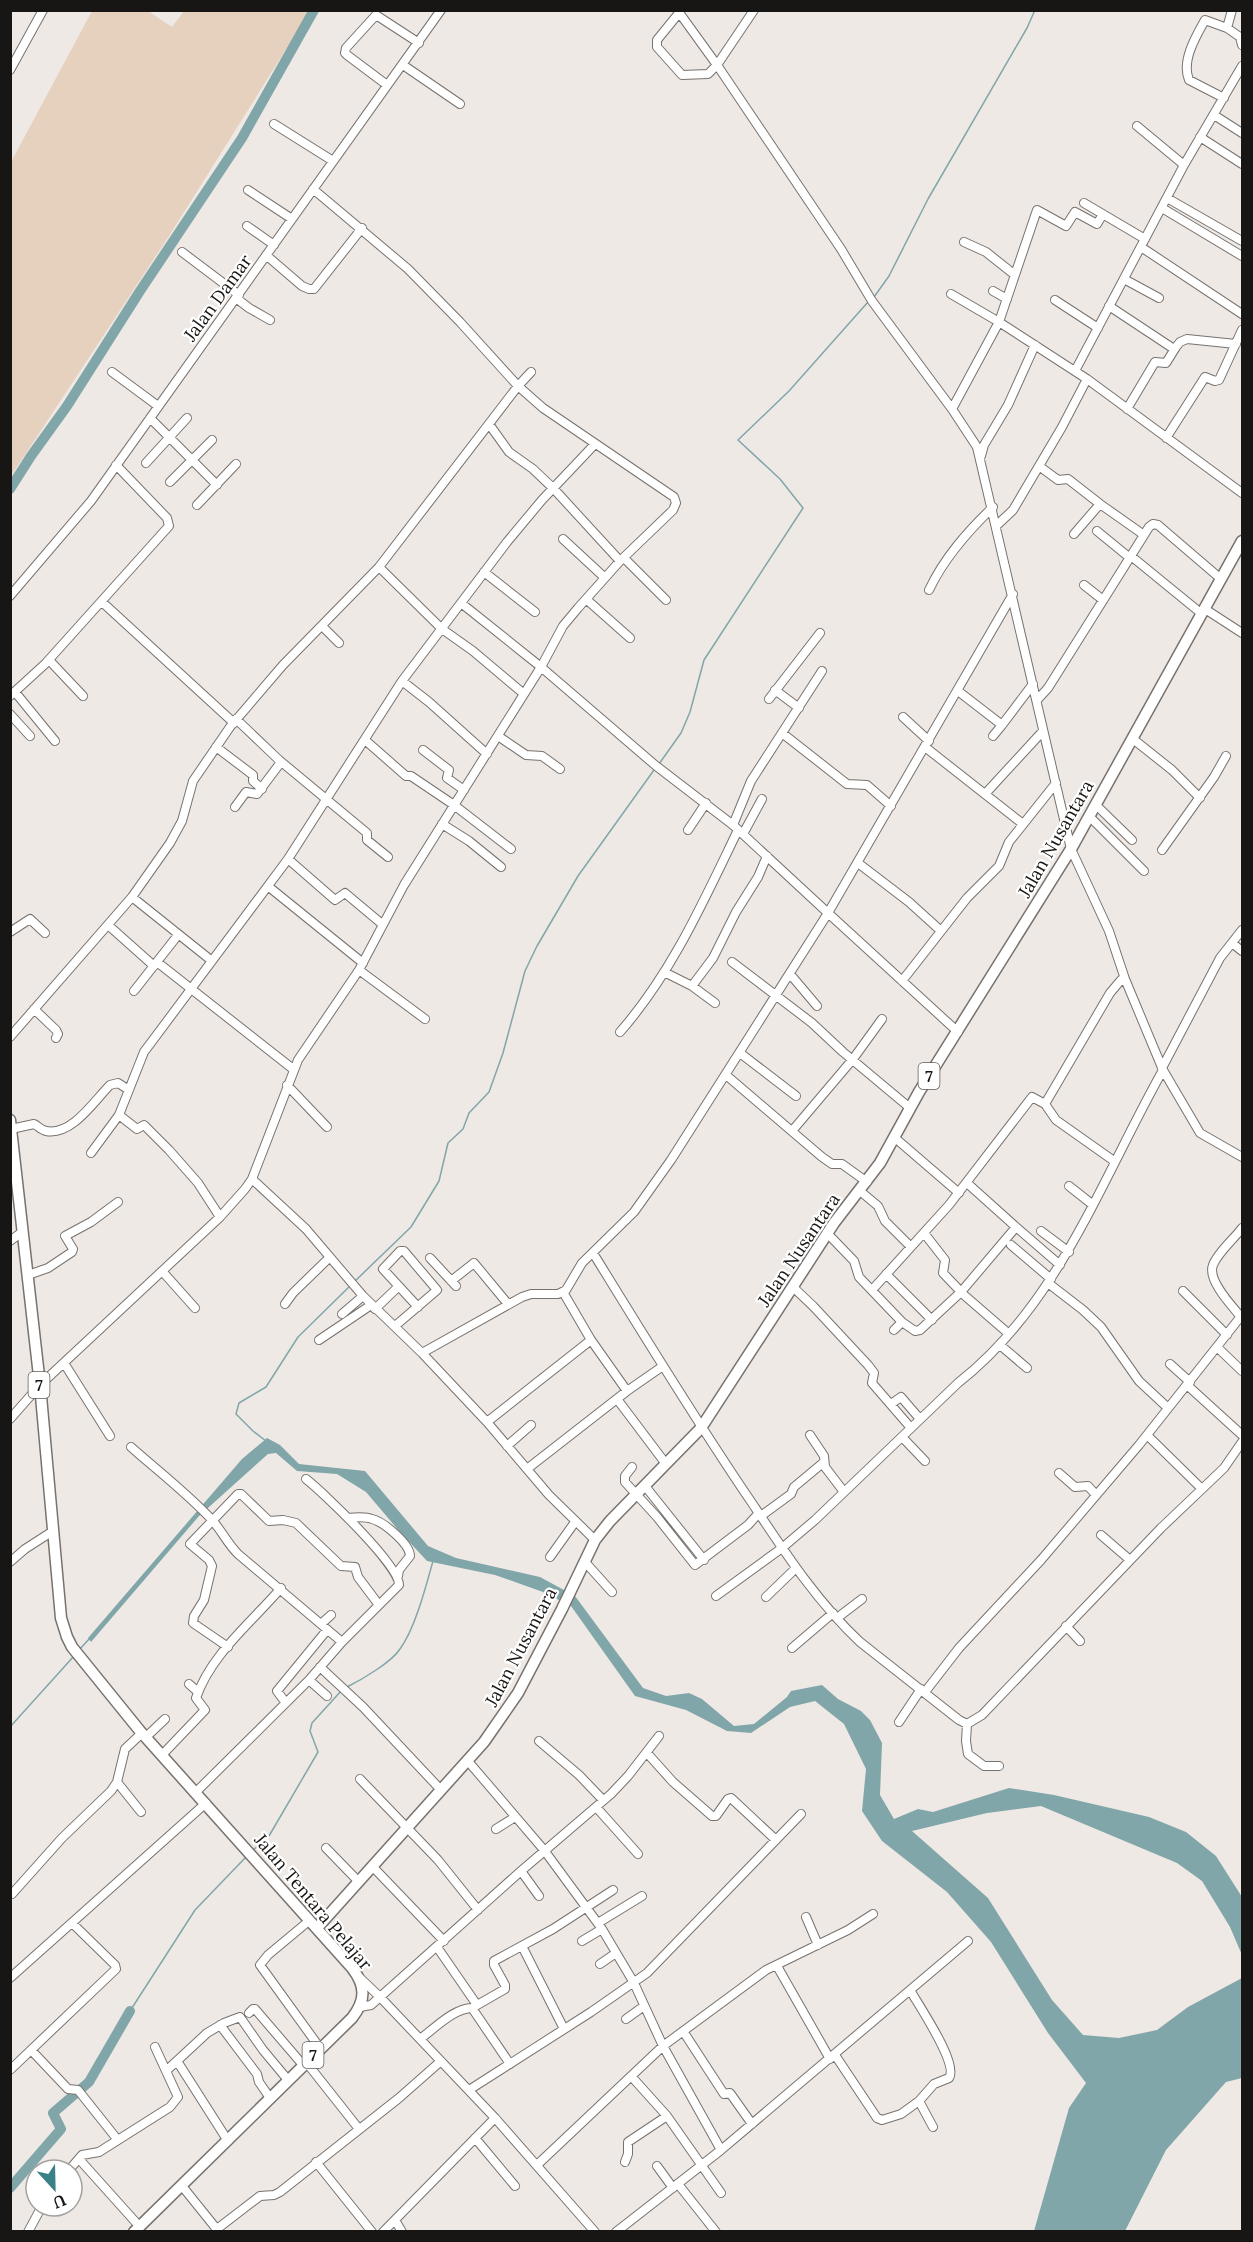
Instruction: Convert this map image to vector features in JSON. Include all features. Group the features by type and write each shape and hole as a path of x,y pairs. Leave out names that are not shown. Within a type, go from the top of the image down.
{"highway":[{"name":"Jalan Nusantara","path":"314,1924 359,1882 499,1723 562,1609 595,1540 610,1521 701,1428 827,1233 864,1186 1071,849 1242,541"},
{"name":"7","path":"10,1120 12,1161 28,1275 53,1531"},
{"name":"Jalan Tentara Pelajar","path":"53,1531 61,1618 72,1647 144,1735 358,1976 363,1989 360,2007"},
{"name":"7","path":"137,2229 360,2007"}],"street":[{"path":"10,70 43,10"},
{"name":"Jalan Damar","path":"10,596 91,501 441,10"},
{"path":"753,10 717,65 708,74 682,75 656,45 657,40 678,12 717,65 841,249 871,299 952,409 977,447 993,507 1071,849 1109,931 1125,979 1163,1069 1200,1133 1242,1157"},
{"path":"1227,28 1232,10"},
{"path":"387,86 347,56 346,48 376,15 419,43"},
{"path":"1224,98 1189,80 1187,62 1205,20 1227,28 1240,37 1242,45"},
{"path":"403,65 460,104"},
{"path":"1075,371 1184,165 1242,66"},
{"path":"1214,115 1242,133"},
{"path":"274,124 333,161"},
{"path":"1137,126 1184,165"},
{"path":"1200,137 1242,164"},
{"path":"248,189 292,219"},
{"path":"10,1419 40,1385 220,1217 245,1190 252,1179 276,1119 293,1069 361,966 382,924 541,667 563,626 604,577 673,510 676,503 674,497 543,408 518,386 415,276 362,228 313,189"},
{"path":"1167,198 1242,241"},
{"path":"1084,202 1242,314"},
{"path":"1162,208 1242,256"},
{"path":"952,409 999,322 1037,210 1066,226 1075,212 1097,224 1103,214"},
{"path":"247,226 274,245"},
{"path":"266,255 302,286 314,289 362,228"},
{"path":"964,242 986,252 1015,275"},
{"path":"182,252 270,320"},
{"path":"1124,279 1159,298"},
{"path":"993,291 1006,299"},
{"path":"951,294 1087,379 1242,493"},
{"path":"1055,300 1098,328"},
{"path":"1109,306 1174,349"},
{"path":"1166,438 1205,377 1215,381 1219,380 1242,330"},
{"path":"1127,409 1155,362 1166,363 1180,342 1187,339 1236,344"},
{"path":"981,456 984,445 1008,405 1035,345"},
{"path":"112,372 158,406"},
{"path":"10,1037 132,897 170,843 182,821 193,781 235,721 283,665 379,567 531,372"},
{"path":"996,526 1013,510 1087,379"},
{"path":"150,418 191,461 217,484"},
{"path":"146,463 187,418"},
{"path":"489,424 509,452 533,469 666,600"},
{"path":"170,482 212,440"},
{"path":"91,1153 119,1115 144,1052 288,859 402,681 484,573 553,488 595,444"},
{"path":"197,505 236,464"},
{"path":"55,741 13,694 49,660 170,524 116,465"},
{"path":"1039,466 1058,480 1068,479 1144,535"},
{"path":"1074,534 1100,504"},
{"path":"929,590 943,564 961,540 993,507"},
{"path":"1037,700 1048,688 1149,526 1158,525 1221,579"},
{"path":"1097,531 1203,612 1242,633"},
{"path":"563,539 604,577"},
{"path":"379,567 442,629 473,651 524,694"},
{"path":"484,573 535,612"},
{"path":"1084,585 1103,600"},
{"path":"422,1353 508,1304 531,1294 552,1295 563,1292 582,1263 634,1212 671,1160 828,913 1013,594"},
{"path":"586,599 630,638"},
{"path":"102,602 280,762 366,833 367,840 388,857"},
{"path":"461,603 541,667 658,767 738,830 957,1032"},
{"path":"322,626 339,643"},
{"path":"769,699 820,633"},
{"path":"49,660 83,696"},
{"path":"620,1032 639,1010 664,972 708,892 738,830 751,782 822,671"},
{"path":"402,681 487,754"},
{"path":"993,736 1034,684"},
{"path":"775,690 799,708"},
{"path":"958,691 1002,725"},
{"path":"10,714 30,736"},
{"path":"903,717 927,744 1023,824"},
{"path":"985,794 1043,731"},
{"path":"782,733 847,784 867,785 891,806"},
{"path":"498,736 525,755 542,756 560,770"},
{"path":"1133,739 1172,770 1200,798"},
{"path":"365,740 406,776 411,776 454,805 511,849"},
{"path":"216,747 253,775 253,781 262,789"},
{"path":"423,750 449,770 447,778 464,790"},
{"path":"1162,850 1200,798 1226,756"},
{"path":"235,807 246,792 255,795 262,789 280,762"},
{"path":"902,981 967,898 999,866 1005,849 1056,783"},
{"path":"738,830 762,799"},
{"path":"688,830 706,803"},
{"path":"1096,805 1132,840"},
{"path":"1089,816 1144,871"},
{"path":"442,824 469,841 501,867"},
{"path":"692,986 713,958 736,912 758,877 767,856"},
{"path":"288,859 335,900 345,893 382,924"},
{"path":"858,863 942,931"},
{"path":"268,887 425,1019"},
{"path":"132,897 212,962"},
{"path":"10,932 30,919 45,933"},
{"path":"108,926 293,1069"},
{"path":"716,1596 782,1548 958,1383 982,1364 1009,1334 1069,1252 1220,958 1242,930"},
{"path":"134,991 178,935"},
{"path":"1232,943 1242,951"},
{"path":"732,962 776,995 910,1108"},
{"path":"664,972 692,986 715,1004"},
{"path":"790,974 817,1006"},
{"path":"1045,1104 1110,993 1121,980 1125,979"},
{"path":"34,1009 56,1030 58,1034 56,1038"},
{"path":"792,1131 853,1059 882,1019"},
{"path":"740,1053 796,1096"},
{"path":"726,1075 830,1163 842,1164 864,1186 885,1221 911,1247"},
{"path":"11,1129 34,1124 42,1130 51,1131 71,1126 110,1085 118,1083 129,1090"},
{"path":"287,1085 327,1127"},
{"path":"872,1290 959,1193 1032,1097 1045,1104 1053,1117 1114,1161"},
{"path":"119,1115 136,1128 144,1125 169,1150 198,1183 220,1217"},
{"path":"894,1137 959,1193"},
{"path":"252,1179 306,1229 373,1307 422,1353 487,1422 549,1495 595,1540"},
{"path":"967,1183 1060,1265"},
{"path":"1068,1186 1093,1205"},
{"path":"28,1275 48,1268 72,1252 73,1249 65,1236 91,1222 118,1202"},
{"path":"827,1233 854,1261 858,1276 902,1322 917,1331 961,1292 1016,1227"},
{"path":"899,1722 959,1648 1041,1560 1147,1436 1242,1316 1223,1294 1212,1271 1214,1263 1242,1228"},
{"path":"1041,1231 1069,1252"},
{"path":"10,1241 22,1232"},
{"path":"924,1233 945,1260 943,1273 1009,1334"},
{"path":"1011,1245 1101,1327 1139,1381 1168,1408"},
{"path":"395,1326 418,1307 436,1292 434,1286 402,1251 383,1268 418,1307"},
{"path":"593,1253 701,1428 796,1568 860,1642 968,1725"},
{"path":"285,1304 293,1293 330,1257"},
{"path":"430,1258 452,1281"},
{"path":"434,1286 452,1281 474,1263 508,1304"},
{"path":"162,1271 195,1308"},
{"path":"886,1274 932,1320"},
{"path":"319,1340 373,1307 398,1287"},
{"path":"792,1287 813,1306 874,1373 872,1383 911,1428"},
{"path":"1183,1291 1227,1335"},
{"path":"563,1292 591,1340 627,1391"},
{"path":"342,1314 363,1296"},
{"path":"894,1330 902,1322"},
{"path":"487,1422 531,1385 591,1340"},
{"path":"1000,1345 1027,1368"},
{"path":"1218,1348 1242,1371"},
{"path":"64,1363 110,1436"},
{"path":"1170,1364 1242,1435"},
{"path":"527,1469 627,1391 663,1366"},
{"path":"891,1404 901,1397 920,1419"},
{"path":"617,1399 666,1464"},
{"path":"507,1446 531,1425"},
{"path":"810,1435 824,1455 825,1467 844,1492"},
{"path":"1147,1436 1202,1489"},
{"path":"902,1437 925,1461"},
{"path":"968,1725 982,1715 1130,1560 1219,1474 1242,1443"},
{"path":"131,1447 211,1519 224,1534 228,1544 238,1554 281,1588 342,1642"},
{"path":"632,1467 624,1480 641,1490 704,1560 760,1514 791,1494 794,1487 824,1462"},
{"path":"1059,1473 1075,1488 1088,1486 1096,1495"},
{"path":"306,1479 369,1539 398,1576"},
{"path":"228,1647 193,1623 194,1616 204,1600 212,1566 209,1560 190,1544 233,1497 241,1494 269,1521 283,1520 296,1523 341,1566 355,1567 358,1577 379,1605"},
{"path":"196,1792 309,1680 342,1642 399,1585 399,1570 410,1556 408,1548 379,1521 367,1517 348,1518"},
{"path":"550,1557 575,1522"},
{"path":"10,1562 53,1531"},
{"path":"1101,1535 1130,1560"},
{"path":"585,1562 612,1592"},
{"path":"766,1597 796,1568"},
{"path":"162,1755 205,1710 196,1700 198,1692 216,1662 250,1620 281,1588"},
{"path":"792,1648 835,1615 862,1599"},
{"path":"286,1703 277,1691 331,1615"},
{"path":"1066,1626 1080,1641"},
{"path":"320,1667 345,1689 441,1790"},
{"path":"309,1680 327,1696"},
{"path":"189,1684 198,1692"},
{"path":"12,1894 62,1838 104,1800 117,1782 125,1749 165,1719"},
{"path":"968,1725 967,1751 970,1757 984,1766 999,1766"},
{"path":"360,2007 371,2005 544,1850 596,1807 628,1776 659,1737"},
{"path":"539,1741 579,1775 603,1800"},
{"path":"647,1753 673,1782 712,1816 716,1815 731,1798 776,1840"},
{"path":"467,1760 544,1850 600,1926 634,1983 663,2046 721,2150"},
{"path":"360,1779 407,1827 418,1842 438,1860 478,1910"},
{"path":"117,1782 141,1812"},
{"path":"10,1978 206,1803"},
{"path":"596,1807 638,1854"},
{"path":"469,2090 647,1973 801,1814"},
{"path":"496,1829 515,1817"},
{"path":"326,1848 359,1882"},
{"path":"372,1866 444,1941"},
{"path":"521,1871 538,1896"},
{"path":"420,2039 456,2013 475,2007 506,1987 494,1965 494,1960 587,1908 613,1890"},
{"path":"582,1941 642,1896"},
{"path":"537,2165 663,2046 683,2031 759,1975 848,1930 873,1914"},
{"path":"806,1917 818,1945"},
{"path":"10,2070 116,1969 115,1965 72,1923"},
{"path":"314,1924 268,1955 260,1965 320,2048"},
{"path":"616,2232 703,2166 968,1941"},
{"path":"522,1946 564,2029"},
{"path":"437,1947 510,2064"},
{"path":"600,1964 616,1953"},
{"path":"777,1965 833,2057 879,2119 888,2119 901,2114 919,2101 934,2084 949,2078 952,2071 949,2058 910,1990"},
{"path":"358,1976 495,2118 595,2232"},
{"path":"626,2019 644,2006"},
{"path":"249,2013 255,2009 305,2063 359,2129"},
{"path":"166,2071 202,2037 220,2025 242,2018 263,2050 288,2080"},
{"path":"220,2025 257,2074 259,2082 270,2098"},
{"path":"683,2031 724,2094 730,2093 752,2124"},
{"path":"80,2158 86,2153 93,2155 99,2152 170,2108 177,2100 178,2097 155,2047"},
{"path":"32,2051 69,2090 79,2091 117,2139"},
{"path":"177,2061 228,2140"},
{"path":"182,2186 218,2230 260,2196 276,2194 399,2098 441,2061"},
{"path":"631,2076 667,2116 721,2193"},
{"path":"919,2101 933,2127"},
{"path":"625,2162 628,2142 667,2116"},
{"path":"383,2232 495,2118"},
{"path":"475,2138 515,2186"},
{"path":"316,2162 372,2232"},
{"path":"84,2165 137,2229"},
{"path":"657,2166 716,2232"},
{"path":"28,2232 36,2218"},
{"path":"395,2220 402,2232"}],"shaded area":[{"path":"92,11 148,11 172,27 184,11 310,11 169,236 11,476 11,162"}],"water":[{"path":"267,1438 280,1445 299,1464 365,1471 428,1546 456,1558 540,1577 575,1596 643,1688 666,1696 689,1693 702,1699 734,1726 754,1724 787,1697 791,1691 822,1685 838,1699 861,1711 870,1720 882,1743 880,1795 894,1819 918,1809 933,1812 1009,1788 1054,1795 1149,1817 1186,1832 1216,1856 1242,1897 1242,1955 1230,1927 1202,1881 1177,1863 1041,1806 987,1813 912,1831 988,1898 1052,2000 1083,2035 1119,2038 1157,2030 1188,2007 1242,1978 1242,2078 1226,2082 1166,2150 1125,2231 1034,2231 1069,2108 1086,2083 1048,2033 991,1942 947,1892 882,1841 862,1811 866,1769 844,1724 815,1701 790,1707 751,1733 727,1731 686,1710 635,1696 571,1606 543,1592 495,1575 427,1561 366,1492 337,1474 297,1471 276,1453 268,1454 199,1516 91,1642 88,1638 242,1459"}],"waterway":[{"path":"10,489 242,138 314,10"},
{"path":"874,297 889,276 928,199 1027,28 1035,10"},
{"path":"659,764 681,733 690,712 704,660 803,508 780,479 738,440 789,391 868,302"},
{"path":"354,1282 411,1227 439,1181 448,1143 463,1129 469,1113 489,1092 503,1053 525,971 537,946 578,876 654,770"},
{"path":"266,1441 236,1414 239,1403 266,1387 298,1337 351,1285"},
{"path":"347,1687 383,1665 400,1649 415,1619 433,1561"},
{"path":"79,1650 90,1638"},
{"path":"10,1727 74,1656"},
{"path":"252,1851 269,1836 318,1752 310,1731 312,1723 341,1691"},
{"path":"130,2011 195,1910 246,1857"},
{"path":"10,2188 61,2129 53,2113 89,2082 130,2011"}]}
